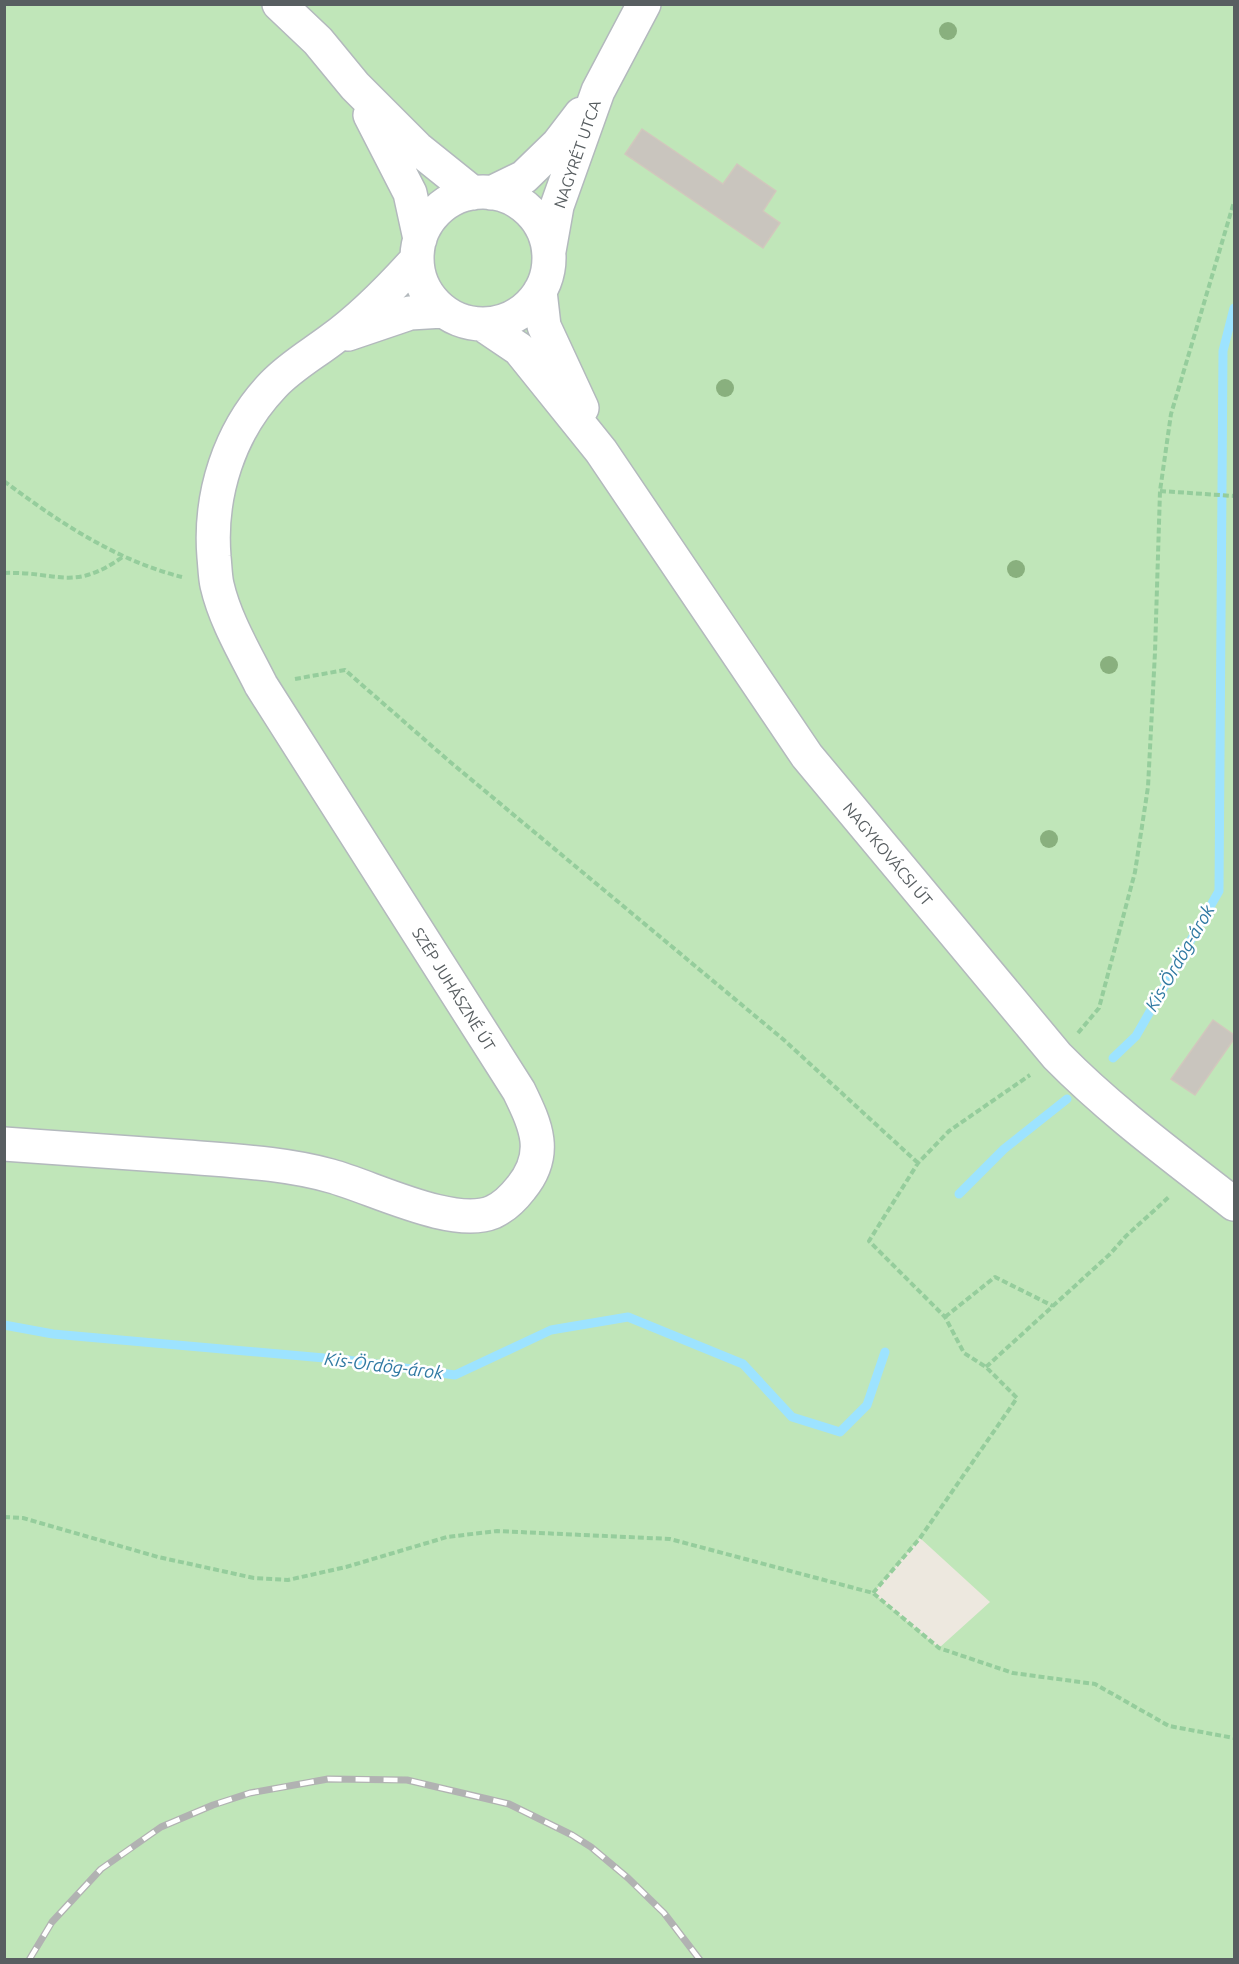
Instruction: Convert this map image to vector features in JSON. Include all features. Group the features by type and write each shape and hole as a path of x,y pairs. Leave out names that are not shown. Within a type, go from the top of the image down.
{"street":[{"path":"279,4 318,41 356,86 417,148 482,193 514,200 539,223 549,253 548,271 540,291 531,303 508,319 482,324 459,320 443,310 428,295 422,284 410,193 356,86"},
{"name":"NAGYRÉT UTCA","path":"549,253 557,206 598,91 644,4"},
{"name":"NAGYRÉT UTCA","path":"482,193 524,177 558,144 598,91"},
{"path":"418,249 431,217 447,202 482,193"},
{"name":"SZÉP JUHÁSZNÉ ÚT","path":"4,1144 277,1165 330,1176 446,1213 471,1216 494,1212 512,1199 526,1181 535,1164 538,1147 534,1122 519,1091 261,685 235,635 217,584 213,542 216,498 225,464 252,410 274,384 390,290 418,249"},
{"name":"NAGYKOVÁCSI ÚT","path":"540,291 544,326 601,451"},
{"name":"SZÉP JUHÁSZNÉ ÚT","path":"332,339 410,313 443,310"},
{"name":"NAGYKOVÁCSI ÚT","path":"482,324 519,349 601,451 807,756 1067,1045 1089,1088 1234,1204"}],"path":[{"path":"873,1593 920,1538 1017,1398 986,1367 964,1353 945,1317 869,1241 918,1163 949,1131 1067,1045 1099,1008 1135,872 1148,787 1160,491 1171,414 1234,202"},
{"path":"4,481 75,530 124,556 167,574 217,584"},
{"path":"1160,491 1234,496"},
{"path":"4,573 65,579 78,578 93,575 124,556"},
{"path":"261,685 345,670 449,761 784,1040 918,1163"},
{"path":"986,1367 1110,1254 1193,1172"},
{"path":"945,1317 995,1277 1053,1306"},
{"path":"4,1517 23,1518 158,1557 254,1578 288,1580 346,1567 447,1537 497,1531 670,1539 873,1593 939,1648 1013,1673 1095,1684 1169,1726 1234,1738"}],"green space":[{"path":"5,5 1234,5 1234,1959 5,1960","holes":["920,1538 990,1602 939,1648 873,1593"]}],"building":[{"path":"642,129 723,184 737,164 776,191 763,211 780,223 763,248 625,154"},
{"path":"1213,1020 1234,1035 1234,1039 1195,1095 1171,1079"}],"waterway":[{"name":"Kis-Ördög-árok","path":"1113,1058 1136,1036 1219,891 1223,351 1234,308"},
{"name":"Kis-Ördög-árok","path":"959,1194 1004,1149 1067,1099"},
{"name":"Kis-Ördög-árok","path":"4,1325 53,1334 347,1360 455,1375 551,1330 628,1317 743,1364 792,1417 840,1432 867,1405 885,1352"}],"railway":[{"path":"29,1960 52,1922 101,1869 161,1827 213,1805 250,1793 328,1779 407,1780 509,1804 572,1835 591,1847 628,1878 664,1913 700,1960"}]}
